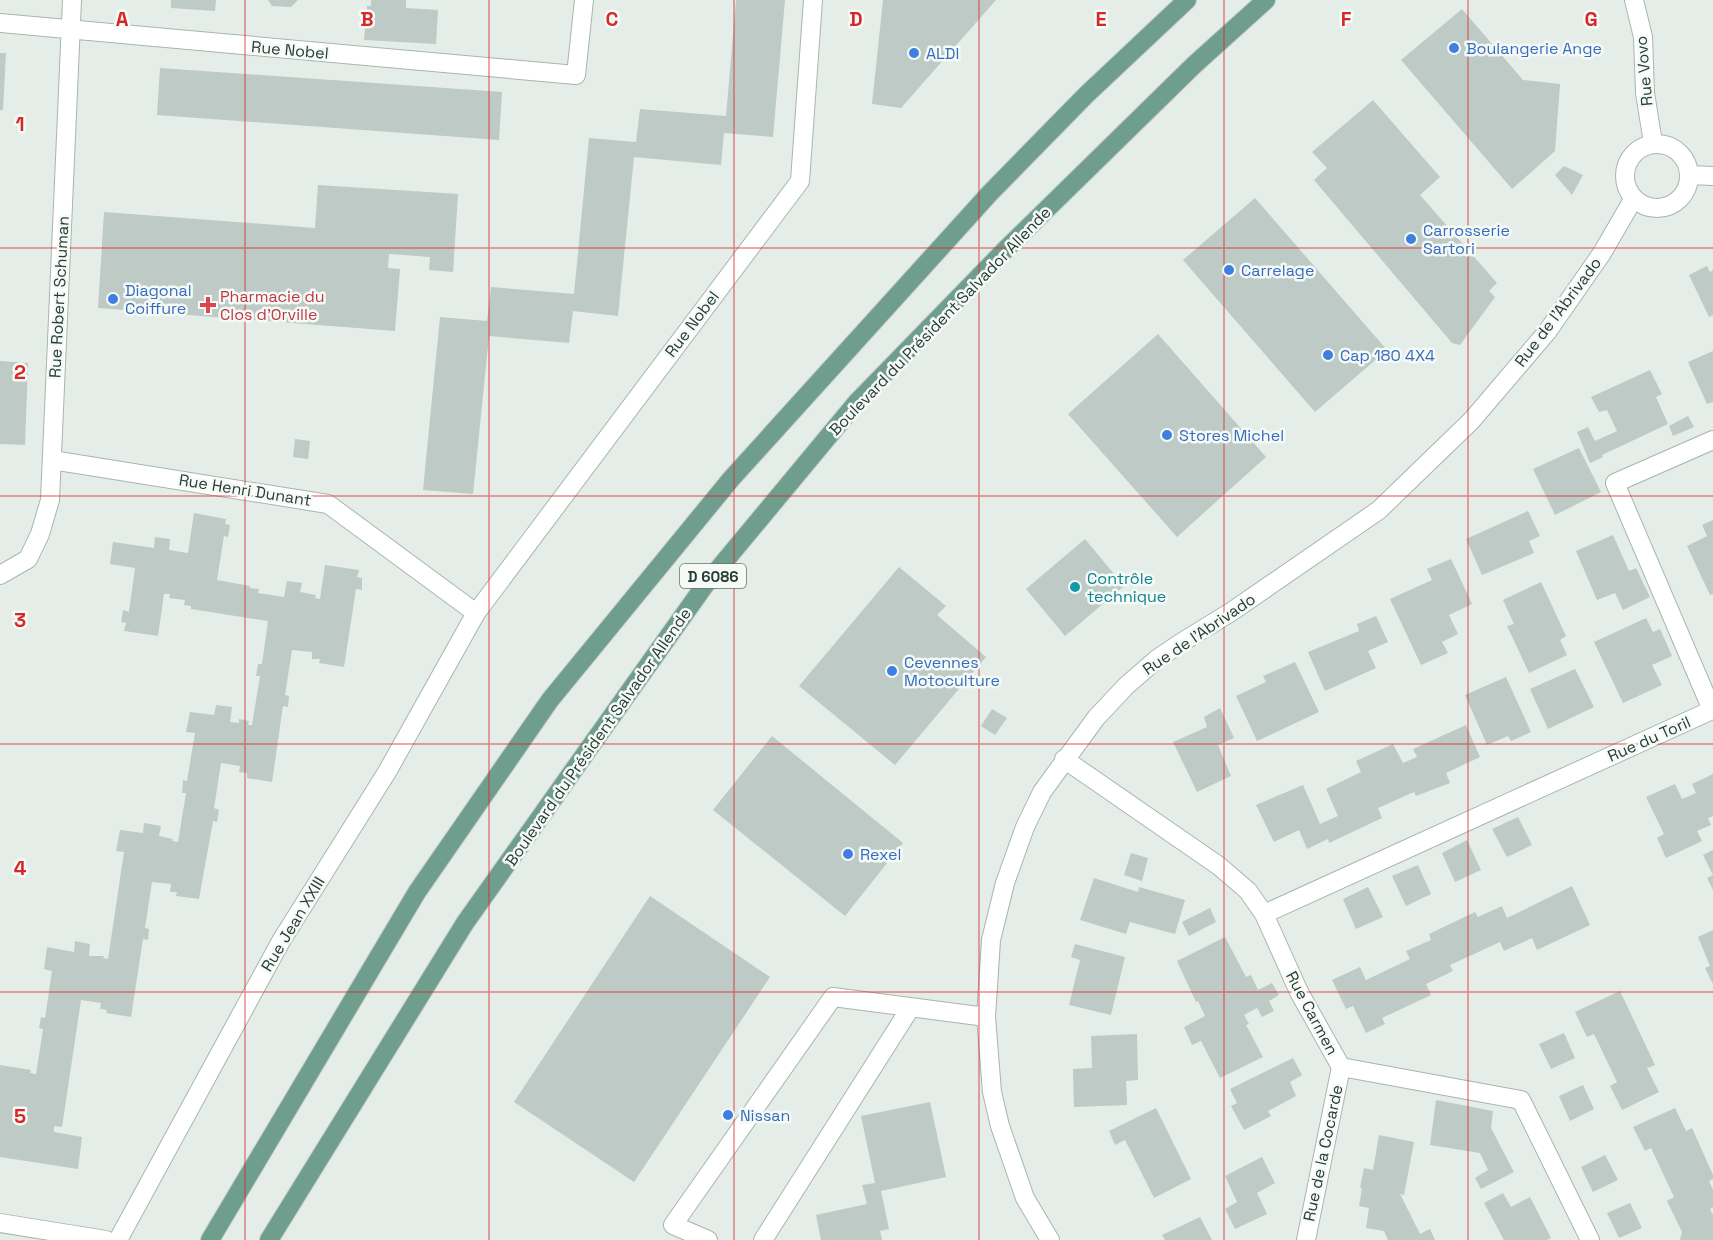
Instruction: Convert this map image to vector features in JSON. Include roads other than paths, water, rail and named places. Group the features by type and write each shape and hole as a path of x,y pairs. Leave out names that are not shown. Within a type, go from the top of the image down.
{"main road":[{"name":"D 6086","path":"210,1240 417,892 550,700 731,479 990,193 1086,95 1187,0"},
{"name":"Boulevard du Président Salvador Allende","path":"269,1240 465,923 705,585 857,402 1005,250 1194,65 1266,0"}],"street":[{"name":"Rue Robert Schuman","path":"0,575 28,559 40,534 50,500 72,0"},
{"name":"Rue Nobel","path":"71,30 576,75 584,0"},
{"name":"Rue Nobel","path":"476,613 800,181 813,0"},
{"name":"Rue Vovo","path":"1634,0 1643,37 1645,93 1653,143"},
{"path":"0,23 71,30"},
{"path":"1653,143 1664,144 1682,154 1688,164 1690,175 1683,196 1675,203 1665,207 1653,208 1634,198 1628,190 1625,170 1634,152 1653,143"},
{"path":"1690,175 1713,177"},
{"name":"Rue de l'Abrivado","path":"1050,1240 1025,1197 1000,1126 992,1092 986,1017 991,940 1005,883 1025,827 1042,792 1096,718 1126,686 1157,659 1231,612 1379,510 1472,420 1547,332 1602,253 1634,198"},
{"name":"Rue du Toril","path":"1263,914 1713,711 1615,483 1713,440"},
{"name":"Rue Henri Dunant","path":"52,460 328,504 476,613"},
{"name":"Rue Jean XXIII","path":"118,1240 280,941 387,772 476,613"},
{"name":"Rue Carmen","path":"1064,759 1219,866 1248,891 1263,914 1299,992 1341,1067 1521,1100 1590,1240"},
{"path":"708,1240 673,1224 833,997 986,1017"},
{"path":"763,1240 910,1007"},
{"name":"Rue de la Cocarde","path":"1306,1240 1341,1067"},
{"path":"0,1223 106,1240"}],"place":[{"name":"Boulangerie Ange","path":"1454,48"},
{"name":"ALDI","path":"914,53"},
{"name":"Carrosserie Sartori","path":"1411,239"},
{"name":"Carrelage","path":"1229,270"},
{"name":"Diagonal Coiffure","path":"113,299"},
{"name":"Pharmacie du Clos d'Orville","path":"208,305"},
{"name":"Cap 180 4X4","path":"1328,355"},
{"name":"Stores Michel","path":"1167,435"},
{"name":"Contrôle technique","path":"1075,587"},
{"name":"Cevennes Motoculture","path":"892,671"},
{"name":"Rexel","path":"848,854"},
{"name":"Nissan","path":"728,1115"}]}
